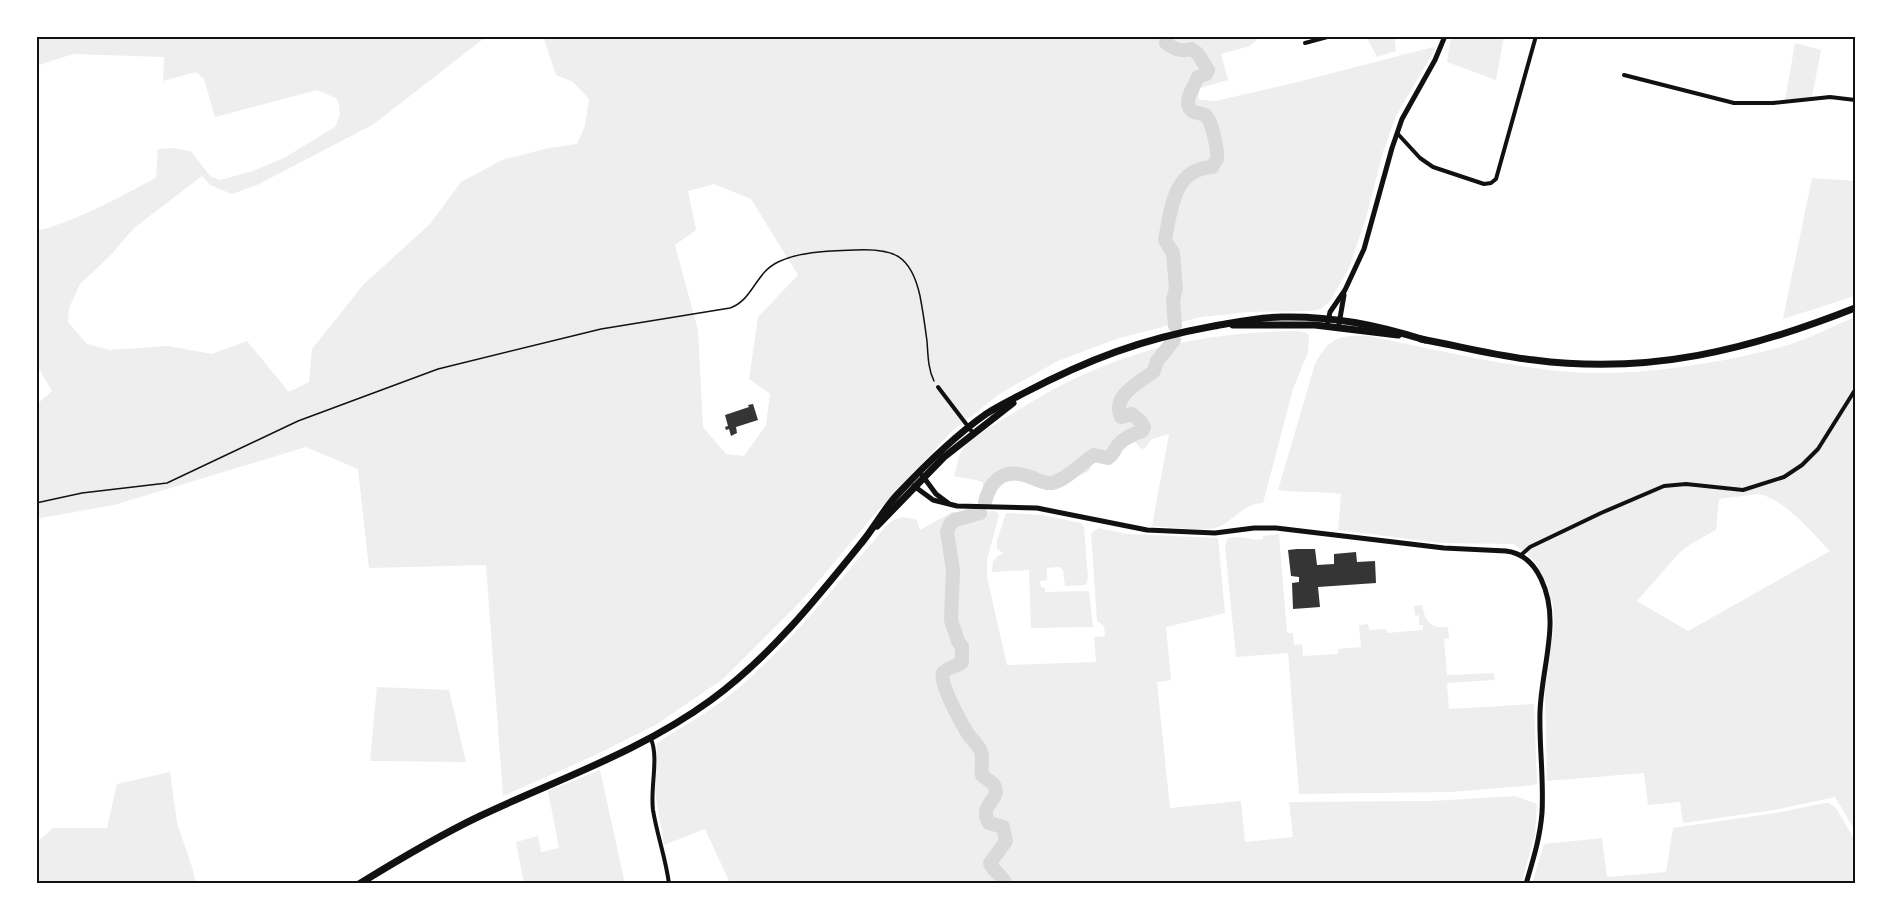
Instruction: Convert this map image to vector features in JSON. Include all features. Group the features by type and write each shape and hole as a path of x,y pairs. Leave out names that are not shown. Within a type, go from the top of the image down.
{"main road":[{"path":"358,884 478,817 651,739 714,698 758,660 798,618 865,538 886,507 987,413 1062,373 1119,349 1164,336 1216,326 1327,322 1536,361 1590,365 1654,363 1756,344 1855,308"}],"street":[{"path":"1305,43 1331,36"},
{"path":"1339,323 1345,290 1366,241 1396,133 1445,36"},
{"path":"1396,133 1433,168 1484,184 1491,183 1496,178 1536,36"},
{"path":"1624,75 1734,104 1773,103 1830,97 1855,100"},
{"path":"1327,322 1332,307 1345,290"},
{"path":"938,387 971,430"},
{"path":"1521,555 1530,547 1660,488 1682,484 1743,490 1784,477 1802,465 1818,449 1855,390"},
{"path":"921,475 936,494 950,504"},
{"path":"912,485 929,498 966,507 1037,508 1124,526 1167,532 1215,533 1267,528 1454,549 1506,551 1521,555 1534,566 1539,574 1548,602 1550,622 1540,707 1543,800 1541,828 1526,884"},
{"path":"651,739 654,750 652,793 654,810 669,884"}],"path":[{"path":"36,503 82,493 167,483 298,421 438,369 589,331 730,308 744,300 762,273 772,266 795,256 823,252 881,250 894,253 909,264 915,276 921,301 930,371 938,387"}],"shaded area":[{"path":"36,36 487,36 374,124 257,185 232,194 210,185 202,176 134,228 109,257 80,284 69,308 68,322 87,344 109,350 168,346 212,354 247,341 289,392 309,382 312,349 364,284 430,224 461,182 502,160 549,148 577,144 585,126 589,99 573,82 556,75 544,39 538,36 1261,36 1250,46 1221,54 1228,80 1200,88 1198,98 1215,101 1433,47 1435,49 1396,116 1349,268 1330,301 1321,309 1201,317 1116,339 1058,361 1001,393 951,432 874,515 805,597 723,679 657,724 593,756 503,796 486,565 369,568 358,469 306,447 114,505 36,519 36,405 52,391 36,364 36,231 82,215 156,178 158,149 191,151 210,176 220,180 253,171 284,158 335,127 340,115 336,98 317,90 215,117 204,79 196,72 163,81 164,57 73,54 36,66","holes":["714,184 751,199 798,275 758,317 749,379 770,394 766,425 744,456 726,454 703,427 698,330 675,245 696,230 688,191"]},
{"path":"1366,36 1394,36 1396,51 1377,57"},
{"path":"1451,36 1504,36 1496,80 1447,62"},
{"path":"1795,43 1821,50 1812,97 1785,100"},
{"path":"1812,178 1855,181 1855,296 1783,319"},
{"path":"1855,317 1855,831 1835,797 1774,810 1683,823 1680,802 1648,805 1644,773 1547,781 1545,691 1554,625 1553,605 1547,584 1534,560 1514,544 1441,543 1338,530 1341,494 1278,490 1315,364 1331,343 1343,337 1369,336 1520,366 1571,372 1624,372 1709,363 1763,352 1796,342","holes":["1759,494 1769,497 1798,518 1830,551 1688,631 1637,601 1679,553 1716,530 1719,499"]},
{"path":"1295,331 1309,335 1308,352 1293,389 1263,503 1249,506 1218,527 1195,529 1152,526 1169,434 1152,439 1144,449 1135,442 1121,446 1118,457 1110,462 1093,460 1090,470 1054,486 1045,486 1025,477 1012,478 996,490 988,502 983,502 985,494 982,482 954,476 961,453 971,441 1045,394 1079,377 1146,351 1181,343 1255,333"},
{"path":"994,511 999,515 987,560 987,577 1007,665 1096,662 1094,637 1105,636 1104,626 1097,621 1091,533 1099,528 1127,534 1218,538 1225,613 1166,627 1171,680 1157,682 1170,808 1241,801 1245,842 1293,837 1289,802 1431,801 1515,796 1537,804 1535,835 1521,884 723,884 729,881 705,829 664,845 655,791 657,743 713,708 751,677 832,591 891,522 905,517 917,520 920,530 952,512"},
{"path":"1006,513 1042,515 1081,523 1084,527 1088,577 1086,585 1065,586 1063,570 1059,567 1047,568 1047,580 1040,581 1045,592 1089,591 1093,627 1031,628 1029,570 992,572 993,561 1002,555 1002,552 997,549 997,540"},
{"path":"1279,534 1287,633 1293,633 1294,645 1302,644 1303,656 1338,654 1338,649 1361,647 1359,625 1368,624 1369,630 1386,629 1387,633 1423,630 1423,625 1419,625 1419,615 1415,616 1414,606 1422,605 1430,623 1437,627 1448,627 1449,638 1444,639 1447,675 1494,673 1495,680 1447,683 1449,709 1534,704 1537,783 1451,792 1299,794 1288,653 1236,657 1225,547 1229,538 1241,537 1255,540 1263,539 1263,536"},
{"path":"377,687 449,690 466,762 370,761"},
{"path":"600,770 625,884 524,884 516,842 538,836 541,852 559,848 548,791"},
{"path":"170,772 177,823 196,884 36,884 36,843 53,828 107,828 117,784"},
{"path":"1825,803 1836,808 1855,841 1855,884 1532,884 1544,844 1602,838 1607,877 1666,872 1673,828"}],"building":[{"path":"753,404 758,420 736,427 737,433 731,436 729,429 726,430 725,427 728,426 725,415"},
{"path":"1315,549 1317,565 1334,564 1334,554 1356,552 1357,562 1375,561 1376,583 1318,587 1320,607 1293,609 1292,583 1299,582 1299,577 1291,576 1288,550"}],"waterway":[{"path":"1168,36 1166,43 1178,49 1191,49 1198,54 1208,70 1206,74 1198,77 1188,103 1192,111 1208,118 1217,155 1212,167 1199,169 1189,175 1176,193 1172,204 1165,240 1173,253 1176,288 1173,300 1175,326"},
{"path":"985,502 995,481 1006,474 1021,474 1052,483 1069,474 1094,455 1108,458 1123,440 1142,431 1144,427 1132,414 1121,417 1120,402 1129,390 1154,371 1157,361 1174,340"},
{"path":"980,513 955,520 950,524 947,532 953,570 951,620 962,647 962,662 945,671 942,678 958,715 980,750 982,775 994,785 996,790 986,811 986,817 989,823 1003,827 1006,841 990,863 1006,884"}]}
